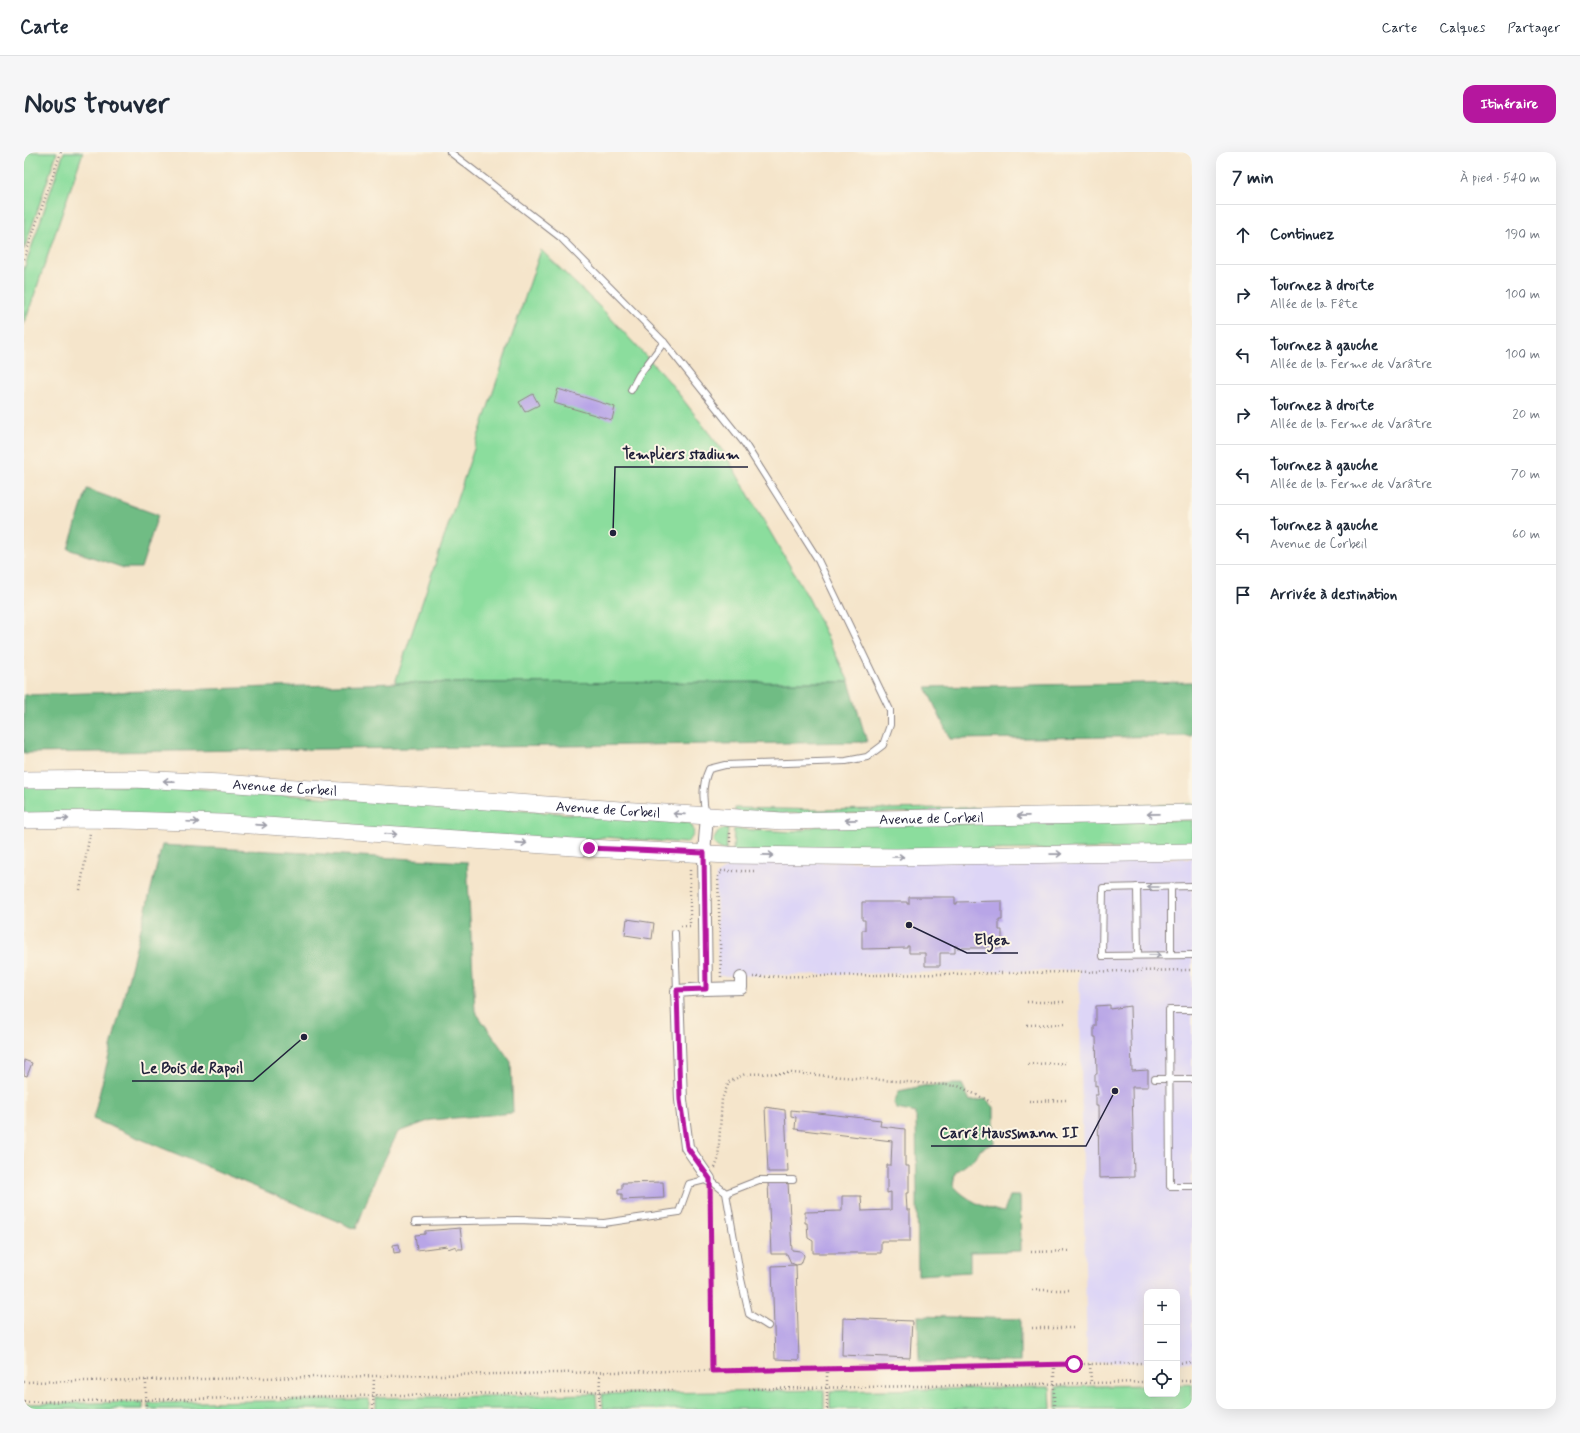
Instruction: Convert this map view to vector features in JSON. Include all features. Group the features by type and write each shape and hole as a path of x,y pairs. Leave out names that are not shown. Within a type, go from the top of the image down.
{"main road":[{"name":"Avenue de Corbeil","path":"24,780 133,780 222,783 782,821 1192,813"},
{"path":"24,820 90,818 222,823 589,848 729,855 896,857 1192,852"}],"street":[{"path":"706,984 704,853 707,816"},
{"path":"710,1179 687,1147 680,1100 677,990 706,984 741,988 741,978"}],"lane":[{"path":"450,152 560,237 664,342 745,444 818,558 890,710 890,724 883,745 867,757 846,761 725,765 709,769 705,778 702,799 707,816"},
{"path":"631,390 639,375 664,342"},
{"path":"1192,886 1103,888 1102,956 1192,955"},
{"path":"1137,887 1138,955"},
{"path":"1171,887 1171,955"},
{"path":"675,933 677,990"},
{"path":"1192,1010 1169,1010 1168,1079 1170,1186 1192,1186"},
{"path":"1155,1079 1192,1079"},
{"path":"415,1222 517,1220 604,1223 678,1212 689,1184 710,1179 726,1193 741,1279 749,1314 768,1326"},
{"path":"726,1193 759,1180 793,1180"}],"path":[{"path":"24,259 60,152"},
{"path":"729,855 731,818"},
{"path":"80,890 90,832"},
{"path":"675,933 675,926 690,926 690,868"},
{"path":"721,978 718,876 723,871"},
{"path":"706,984 721,978 1192,970"},
{"path":"1027,1002 1067,1002"},
{"path":"1027,1025 1067,1024"},
{"path":"1028,1064 1067,1063"},
{"path":"712,1371 710,1179 718,1160 722,1099 729,1082 745,1074 792,1073 958,1086 991,1102"},
{"path":"1029,1101 1068,1100"},
{"path":"1031,1252 1071,1251"},
{"path":"1032,1290 1072,1290"},
{"path":"1032,1328 1073,1328"},
{"path":"1180,1363 1192,1362"},
{"path":"24,1382 1144,1363"},
{"path":"1090,1364 1092,1383"},
{"path":"1054,1365 1054,1409"},
{"path":"827,1369 827,1409"},
{"path":"600,1373 600,1409"},
{"path":"373,1409 374,1377"},
{"path":"146,1380 146,1409"},
{"path":"1180,1381 1192,1381"},
{"path":"749,1389 1144,1382"},
{"path":"24,1402 673,1390"}],"shaded area":[{"path":"1192,858 1192,1362 1180,1362 1180,1289 1144,1289 1144,1362 1087,1363 1079,970 718,976 716,875 733,863"}],"green space":[{"path":"24,152 57,152 24,250"},
{"path":"64,152 83,152 24,325 24,269"},
{"path":"541,250 604,311 668,380 725,454 809,599 849,682 395,683"},
{"path":"87,489 158,515 141,568 124,568 68,549"},
{"path":"849,682 867,742 24,753 24,695 395,683"},
{"path":"1192,682 1192,736 950,739 926,687"},
{"path":"24,786 158,786 689,822 694,830 694,833 686,843 603,837 589,841 24,814"},
{"path":"1192,804 1192,808 817,814 735,812 735,808 821,810"},
{"path":"1192,820 1192,848 733,852 734,829 796,832 816,826"},
{"path":"728,829 726,851 716,846 713,840 719,831"},
{"path":"162,845 467,862 475,1011 511,1062 513,1113 431,1120 398,1132 376,1177 356,1229 93,1119"},
{"path":"962,1084 970,1101 986,1099 994,1107 994,1143 981,1149 975,1158 955,1173 953,1185 963,1195 976,1203 1004,1212 1010,1196 1020,1196 1021,1251 970,1252 970,1272 918,1275 916,1113 897,1109 894,1103 899,1091 923,1086"},
{"path":"918,1316 1020,1319 1020,1361 919,1362"},
{"path":"1192,1384 1192,1409 1056,1409 1056,1387 1144,1385 1144,1397 1180,1397 1180,1385"},
{"path":"1050,1387 1051,1409 830,1409 830,1391"},
{"path":"824,1390 824,1409 603,1409 602,1394"},
{"path":"596,1394 597,1409 376,1409 376,1398"},
{"path":"369,1399 369,1409 148,1409 148,1403"},
{"path":"143,1402 143,1409 24,1409 24,1404"}],"building":[{"path":"558,389 615,407 612,420 554,403"},
{"path":"533,394 539,405 525,412 519,402"},
{"path":"909,897 955,897 955,904 957,904 957,902 1002,901 1002,920 999,920 999,930 1002,930 1002,948 957,948 957,946 955,946 955,953 940,953 940,966 925,966 925,953 909,953 909,946 907,946 907,948 862,949 862,930 865,930 865,920 862,920 862,902 907,902 907,904 909,904"},
{"path":"627,919 654,923 652,939 625,935"},
{"path":"1110,1005 1110,1009 1130,1006 1132,1071 1148,1070 1148,1087 1132,1087 1134,1177 1099,1178 1098,1106 1095,1106 1095,1095 1098,1095 1097,1085 1095,1086 1095,1074 1097,1074 1096,1037 1094,1037 1094,1026 1096,1026 1096,1006"},
{"path":"24,1060 32,1063 27,1076 24,1075"},
{"path":"765,1107 785,1110 788,1172 768,1172"},
{"path":"791,1110 881,1120 880,1126 905,1129 905,1166 909,1166 909,1193 906,1193 907,1210 910,1210 910,1241 881,1241 881,1253 813,1253 813,1241 808,1238 807,1223 805,1223 805,1212 842,1211 842,1196 861,1196 862,1211 891,1210 891,1192 887,1193 887,1165 891,1165 892,1141 795,1129 796,1117 791,1116"},
{"path":"663,1182 664,1198 622,1200 622,1194 618,1194 618,1189 622,1189 622,1183"},
{"path":"768,1182 788,1183 792,1250 803,1253 804,1256 801,1264 796,1265 791,1263 787,1254 771,1254"},
{"path":"460,1228 463,1249 456,1249 456,1246 448,1249 447,1246 417,1250 415,1235 425,1234 425,1231"},
{"path":"399,1244 400,1252 394,1253 393,1245"},
{"path":"796,1265 799,1360 775,1359 772,1266"},
{"path":"843,1318 912,1321 910,1358 842,1355"}],"place":[{"name":"Templiers stadium","path":"613,533"},
{"name":"Elgea","path":"909,925"},
{"name":"Le Bois de Rapoil","path":"304,1037"},
{"name":"Carré Haussmann II","path":"1115,1091"}],"route":[{"path":"589,848 704,853 706,989 677,990 680,1100 687,1147 710,1179 712,1371 1074,1364"}]}
